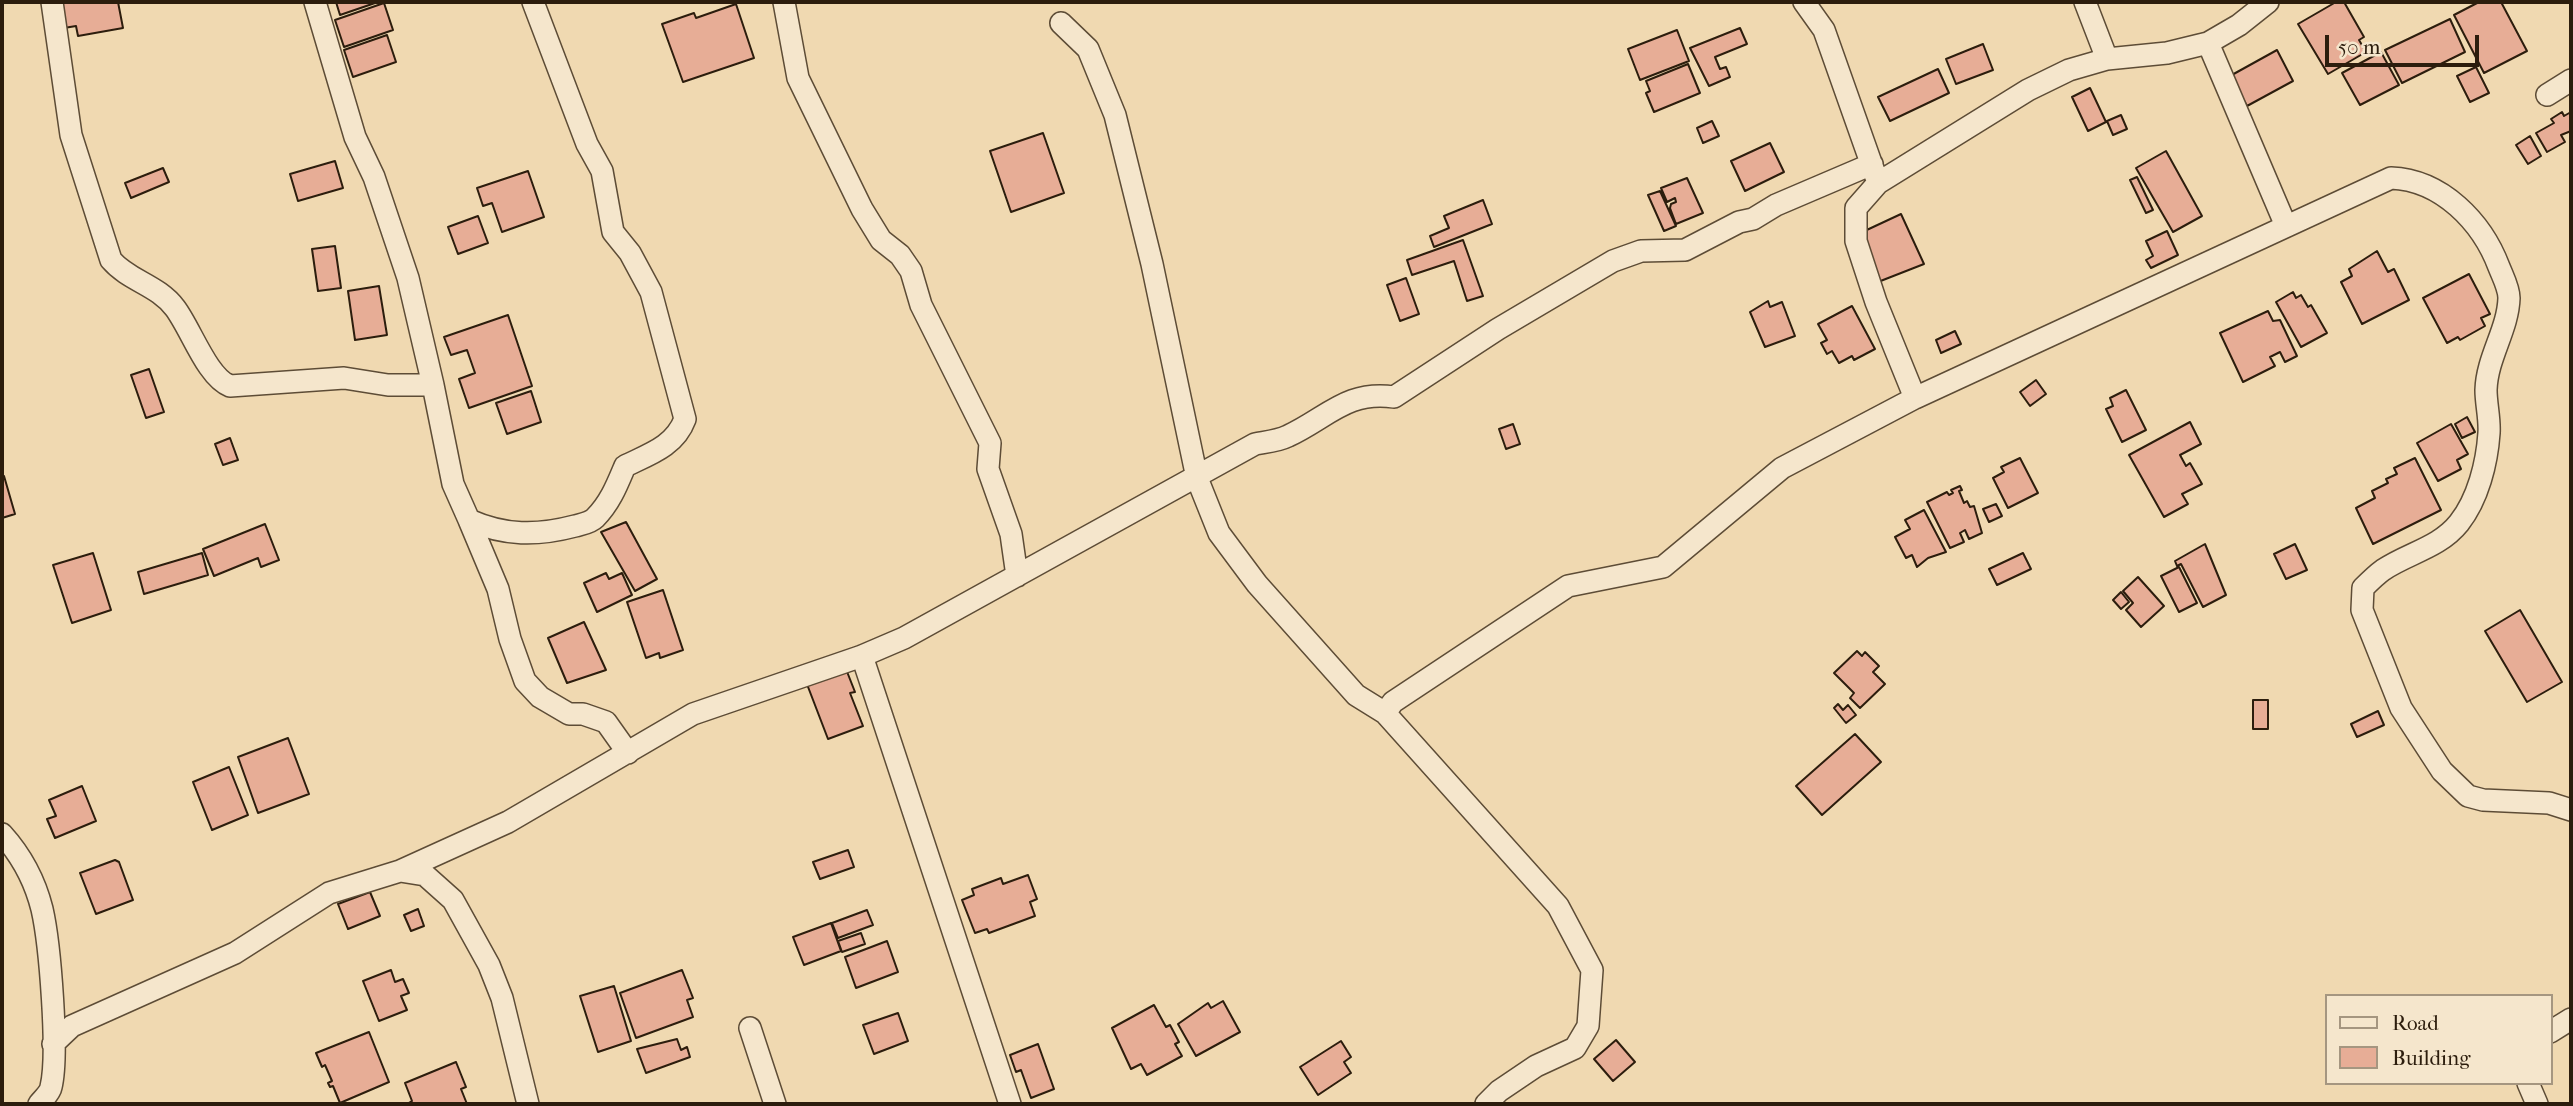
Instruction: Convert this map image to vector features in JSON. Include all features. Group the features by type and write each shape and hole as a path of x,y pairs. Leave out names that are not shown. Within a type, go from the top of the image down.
{"street":[{"path":"52,2 71,135 111,260 122,272 164,295 184,321 219,382 230,386 344,378 388,385 433,385"},
{"path":"315,2 355,137 374,177 408,278 453,484 498,589 510,639 525,681 540,697 569,714 583,714 606,722 628,752"},
{"path":"469,520 496,532 528,534 549,533 593,521 610,499 625,466 660,450 679,434 685,419 651,292 630,253 613,232 602,171 587,144 533,2"},
{"path":"784,2 798,78 862,209 881,240 900,255 911,271 925,315 990,443 988,469 1011,534 1017,576"},
{"path":"1804,2 1824,30 1875,173 1856,208 1856,241 1876,302 1915,398"},
{"path":"2085,2 2107,59"},
{"path":"53,1044 72,1026 235,953 329,893 400,871 508,822 693,714 862,656 904,638 1255,444 1286,437 1345,401 1377,394 1394,397 1497,329 1613,261 1641,251 1685,250 1776,205 1875,173 2069,70 2107,59 2167,53 2208,43 2239,25 2269,2"},
{"path":"1061,23 1088,49 1115,115 1152,264 1197,478 1219,533 1256,584 1356,695 1385,713 1417,752 1471,806 1558,906 1592,970 1588,1026 1575,1048 1536,1066 1499,1091 1486,1104"},
{"path":"2208,43 2286,226"},
{"path":"2547,95 2571,80"},
{"path":"1385,713 1393,702 1568,586 1663,567 1782,468 1915,398 2391,178 2413,179 2440,192 2474,220 2494,253 2509,294 2507,319 2490,362 2486,390 2489,433 2480,485 2459,523 2427,550 2383,570 2363,588 2362,610 2401,708 2442,771 2468,796 2483,800 2549,803 2571,810"},
{"path":"862,656 1010,1104"},
{"path":"2,834 16,849 33,882 48,939 53,1044 49,1099"},
{"path":"400,871 425,874 453,900 474,936 502,998 527,1104"},
{"path":"2552,1031 2571,1019"},
{"path":"750,1028 775,1104"},
{"path":"2529,1085 2537,1104"}],"building":[{"path":"58,2 118,2 123,28 78,36 76,26 64,28"},
{"path":"336,2 378,2 340,15"},
{"path":"2336,2 2344,2 2364,37 2359,40 2366,52 2328,74 2298,24"},
{"path":"2479,2 2501,2 2527,51 2484,73 2454,15"},
{"path":"384,3 393,30 344,47 335,20"},
{"path":"736,4 754,58 683,82 662,24 694,13 696,18"},
{"path":"2450,19 2465,52 2402,83 2385,50"},
{"path":"1740,28 1747,44 1715,57 1720,69 1726,67 1730,77 1709,86 1690,48"},
{"path":"1677,30 1689,61 1640,80 1628,49"},
{"path":"387,35 396,62 353,77 344,50"},
{"path":"1983,44 1993,70 1956,84 1946,59"},
{"path":"2277,50 2293,81 2247,106 2230,76"},
{"path":"2381,52 2399,85 2360,105 2342,73"},
{"path":"1688,64 1700,93 1654,112 1646,93 1650,91 1646,81"},
{"path":"2476,67 2489,93 2470,102 2457,76"},
{"path":"1938,69 1949,93 1890,121 1878,97"},
{"path":"2090,88 2106,122 2088,131 2072,97"},
{"path":"2562,112 2564,116 2571,112 2571,131 2561,135 2565,142 2547,152 2536,133 2554,123 2551,119"},
{"path":"2121,115 2127,129 2113,135 2107,121"},
{"path":"1712,121 1719,136 1703,143 1697,128"},
{"path":"1043,133 1064,193 1011,212 990,151"},
{"path":"2530,136 2541,156 2528,164 2516,145"},
{"path":"1770,143 1784,172 1745,191 1731,161"},
{"path":"2166,151 2202,216 2173,232 2136,168"},
{"path":"335,161 343,188 298,201 290,174"},
{"path":"163,168 169,182 131,198 125,183"},
{"path":"528,171 544,217 502,232 492,203 483,206 477,188"},
{"path":"2137,177 2153,210 2146,213 2130,180"},
{"path":"1687,178 1703,213 1676,224 1670,208 1671,204 1676,202 1675,198 1667,202 1661,188"},
{"path":"1660,191 1676,226 1664,231 1648,195"},
{"path":"1483,200 1492,224 1434,247 1430,236 1449,228 1444,216"},
{"path":"1901,214 1924,264 1878,282 1856,235"},
{"path":"478,216 488,243 458,254 448,227"},
{"path":"2167,231 2178,255 2151,268 2146,260 2153,256 2146,241"},
{"path":"1463,240 1483,296 1467,301 1454,261 1412,275 1407,260"},
{"path":"335,246 341,288 318,291 312,249"},
{"path":"2377,251 2388,272 2394,269 2409,300 2362,324 2341,282 2352,276 2349,269"},
{"path":"2469,274 2490,314 2481,318 2485,326 2460,340 2458,337 2447,343 2423,298"},
{"path":"1406,278 1419,314 1400,321 1387,285"},
{"path":"379,286 387,335 355,340 348,291"},
{"path":"2293,292 2296,298 2301,295 2308,307 2311,305 2327,333 2301,347 2276,302"},
{"path":"1768,301 1770,307 1782,302 1795,336 1765,347 1750,312"},
{"path":"1852,306 1875,349 1854,360 1852,356 1839,363 1832,351 1827,354 1821,343 1827,340 1818,324"},
{"path":"2268,311 2273,321 2280,320 2297,356 2285,362 2280,352 2270,357 2275,366 2243,382 2220,333"},
{"path":"508,315 532,386 469,408 459,379 475,373 467,350 451,355 444,337"},
{"path":"1955,331 1961,344 1941,353 1936,340"},
{"path":"149,369 164,412 146,418 131,375"},
{"path":"2036,380 2046,394 2030,406 2020,392"},
{"path":"2126,390 2146,430 2122,442 2106,409 2113,406 2110,398"},
{"path":"531,391 541,422 507,434 496,403"},
{"path":"2467,417 2475,432 2462,438 2455,424"},
{"path":"2190,422 2201,444 2180,455 2186,466 2190,463 2202,484 2182,494 2188,504 2164,517 2129,455"},
{"path":"1513,424 1520,444 1506,449 1499,429"},
{"path":"2451,424 2468,454 2457,460 2461,469 2438,481 2417,443"},
{"path":"230,438 238,460 223,465 215,444"},
{"path":"2020,458 2038,493 2008,508 1993,478 2004,472 2001,467"},
{"path":"2415,458 2441,510 2373,544 2356,508 2375,498 2372,491 2388,483 2386,479 2397,474 2394,468"},
{"path":"4,476 15,514 2,518 2,477"},
{"path":"1960,486 1962,490 1959,491 1964,503 1967,501 1970,507 1974,506 1982,533 1969,539 1965,530 1960,533 1964,542 1950,548 1927,502 1947,492 1949,495 1953,493 1951,490"},
{"path":"1996,504 2002,516 1989,522 1983,509"},
{"path":"1924,510 1946,552 1928,558 1917,567 1912,555 1906,558 1895,537 1910,529 1905,520"},
{"path":"626,522 657,579 635,591 601,532"},
{"path":"265,524 279,560 261,567 258,558 214,576 203,549"},
{"path":"2205,544 2226,595 2203,607 2181,564 2177,566 2175,561"},
{"path":"2295,544 2307,570 2286,579 2274,554"},
{"path":"93,553 111,610 72,623 53,565"},
{"path":"202,553 208,575 144,594 138,572"},
{"path":"2023,553 2031,569 1997,585 1989,569"},
{"path":"2179,567 2197,603 2179,612 2161,576"},
{"path":"606,573 609,579 622,573 632,595 597,612 584,583"},
{"path":"2138,577 2164,606 2141,627 2126,610 2133,603 2123,591"},
{"path":"663,590 683,650 660,658 659,653 646,658 627,602"},
{"path":"2121,592 2129,602 2121,609 2113,600"},
{"path":"2520,610 2562,682 2527,702 2485,631"},
{"path":"584,622 606,670 567,683 548,638"},
{"path":"1857,651 1862,656 1865,652 1879,666 1873,672 1885,684 1860,708 1850,698 1854,693 1834,673"},
{"path":"844,664 855,692 850,693 863,726 828,739 805,679"},
{"path":"2253,700 2268,700 2268,729 2253,729"},
{"path":"1838,704 1843,710 1848,705 1856,715 1846,723 1834,708"},
{"path":"2378,711 2384,725 2357,737 2351,724"},
{"path":"1855,734 1881,762 1822,815 1796,786"},
{"path":"288,738 309,794 258,813 238,757"},
{"path":"229,767 248,815 212,830 193,782"},
{"path":"82,786 96,821 55,838 47,819 56,816 49,800"},
{"path":"848,850 854,867 820,879 813,862"},
{"path":"115,860 119,862 133,900 96,914 80,873"},
{"path":"1028,875 1037,899 1030,902 1035,916 989,933 987,929 975,933 962,900 974,895 972,889 1001,878 1003,884"},
{"path":"370,892 380,916 348,929 338,904"},
{"path":"418,909 424,926 411,931 404,915"},
{"path":"867,910 873,925 838,938 832,923"},
{"path":"831,923 841,951 804,965 793,937"},
{"path":"861,933 865,944 842,952 838,941"},
{"path":"887,941 898,972 856,988 845,957"},
{"path":"391,970 395,982 403,979 409,993 401,996 407,1010 379,1021 363,981"},
{"path":"682,970 693,998 687,1000 693,1017 636,1038 620,993"},
{"path":"614,986 631,1041 598,1052 580,996"},
{"path":"1223,1001 1240,1032 1196,1056 1178,1024 1208,1003 1211,1008"},
{"path":"1154,1005 1166,1027 1170,1025 1179,1042 1175,1044 1182,1056 1147,1075 1141,1064 1131,1069 1112,1028"},
{"path":"898,1013 908,1041 874,1054 863,1025"},
{"path":"369,1032 389,1082 340,1103 333,1086 330,1087 328,1083 332,1081 325,1065 322,1067 316,1053"},
{"path":"677,1039 681,1050 687,1047 690,1057 646,1073 637,1049"},
{"path":"1616,1040 1635,1062 1613,1081 1594,1059"},
{"path":"1341,1041 1351,1057 1344,1062 1351,1073 1318,1095 1300,1067"},
{"path":"1038,1044 1054,1089 1031,1098 1021,1070 1016,1072 1010,1055"},
{"path":"456,1062 466,1087 461,1089 467,1104 407,1104 412,1101 405,1083"}]}
